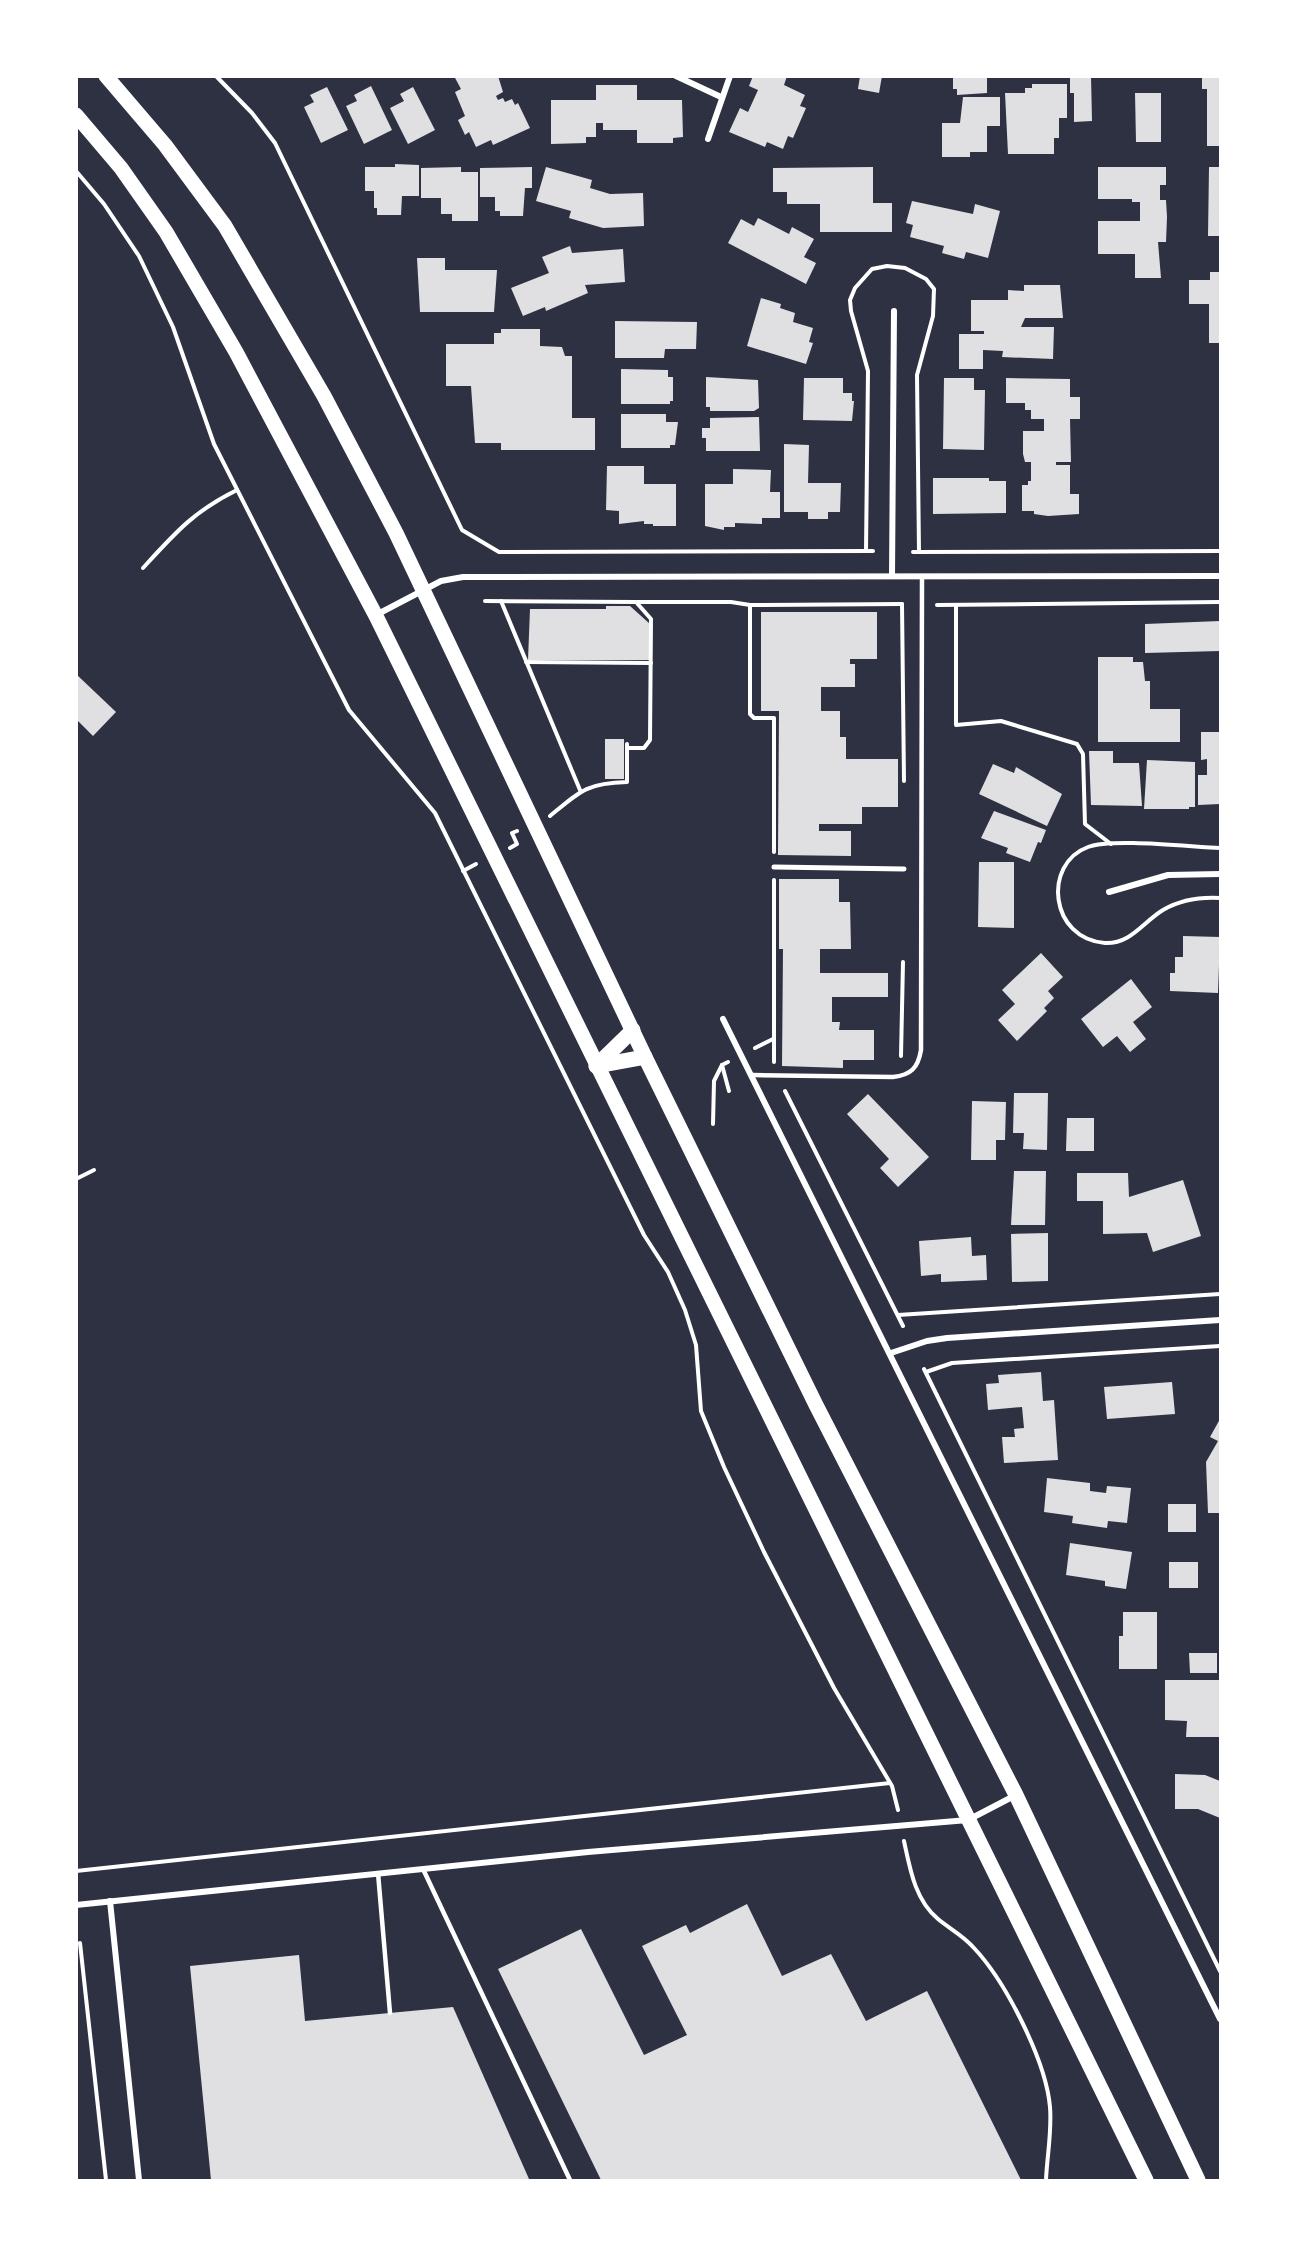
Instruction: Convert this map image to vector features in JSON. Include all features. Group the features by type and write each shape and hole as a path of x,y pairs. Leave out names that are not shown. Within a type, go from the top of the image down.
{"main road":[{"path":"106,76 165,145 225,226 324,396 424,590 645,1057 816,1405 1016,1795 1198,2181"},
{"path":"76,115 143,198 183,262 307,483 376,616 1146,2181"},
{"path":"596,1066 633,1030"},
{"path":"596,1066 645,1057"}],"street":[{"path":"676,76 721,97"},
{"path":"708,139 730,76"},
{"path":"892,576 894,311"},
{"path":"376,616 441,581 463,577 1221,576"},
{"path":"774,867 904,869"},
{"path":"1109,892 1168,875 1221,874"},
{"path":"723,1019 753,1075 1221,2019"},
{"path":"891,1353 927,1341 947,1338 1221,1320"},
{"path":"76,1905 759,1836 968,1820 1016,1795"},
{"path":"110,1901 139,2181"}],"lane":[{"path":"753,1075 893,1077 911,1072 918,1063 921,1050 922,576"},
{"path":"423,1869 570,2181"},
{"path":"378,1874 390,2013"}],"path":[{"path":"216,76 252,113 275,143 462,530 499,552 873,551"},
{"path":"76,171 123,230 163,302 214,444 349,710 435,813 644,1235 677,1290 696,1344 701,1411 729,1478 834,1688 894,1793"},
{"path":"143,568 185,522 215,501 237,490"},
{"path":"913,552 1221,551"},
{"path":"485,601 731,602 750,605 904,604 904,788"},
{"path":"501,601 580,790"},
{"path":"550,816 580,790 600,783 627,782 627,746 644,748 650,740 651,619 636,602"},
{"path":"937,605 1221,602"},
{"path":"750,605 750,714 754,718 774,718 774,1066"},
{"path":"956,605 956,725 1001,721 1077,744 1083,754 1085,824 1112,844"},
{"path":"526,662 651,663"},
{"path":"510,848 517,844 512,833 522,828"},
{"path":"463,871 481,862"},
{"path":"893,1077 894,1068 902,1053 903,961"},
{"path":"753,1049 773,1039"},
{"path":"713,1124 714,1081 722,1065 732,1060"},
{"path":"722,1065 729,1091"},
{"path":"783,1085 903,1326"},
{"path":"76,1179 94,1170"},
{"path":"898,1315 1221,1294"},
{"path":"1221,1346 952,1363 925,1371 1221,1971"},
{"path":"76,1871 890,1783"},
{"path":"907,1854 923,1902 938,1919 972,1946 989,1967 1043,2069 1051,2109 1046,2181"},
{"path":"80,1943 106,2181"}],"building":[{"path":"454,76 498,76 503,92 496,96 498,100 503,98 505,102 512,99 515,105 518,103 530,128 493,145 491,140 476,147 469,132 465,135 458,120 465,116 455,92 461,89"},
{"path":"753,76 787,76 784,85 805,95 800,106 806,108 793,138 788,136 783,149 767,142 765,147 729,132 740,108 748,112 758,90 749,86"},
{"path":"860,76 882,76 879,93 858,89"},
{"path":"953,76 987,76 987,93 957,95 957,89 953,89"},
{"path":"1070,76 1091,76 1092,121 1074,122 1074,93 1070,93"},
{"path":"1202,76 1220,76 1220,146 1207,146 1207,89 1202,89"},
{"path":"1032,84 1067,84 1067,118 1059,118 1059,138 1054,138 1054,154 1008,154 1005,93 1025,93 1025,88 1032,88"},
{"path":"596,85 637,85 637,100 682,100 683,137 673,138 673,143 637,143 637,130 603,130 603,123 596,123 596,137 586,137 586,143 551,144 551,100 596,100"},
{"path":"371,86 392,130 364,144 346,106 357,101 354,95"},
{"path":"327,87 348,130 321,143 304,107 314,102 310,95"},
{"path":"413,87 435,130 408,144 390,108 404,101 400,94"},
{"path":"1135,93 1161,93 1161,142 1136,142"},
{"path":"963,97 1000,97 1000,126 987,126 987,152 970,152 970,157 942,157 942,123 960,123"},
{"path":"395,164 419,165 419,196 402,196 401,215 377,215 377,208 374,208 374,191 365,191 365,167 395,167"},
{"path":"461,167 461,172 478,172 478,221 452,221 452,214 441,214 441,198 421,198 421,168"},
{"path":"532,167 532,188 525,188 523,216 500,216 500,211 495,211 495,197 480,197 480,168"},
{"path":"546,167 592,180 590,188 610,194 643,193 644,226 603,228 569,218 571,211 536,201"},
{"path":"873,167 873,203 892,203 892,232 820,232 820,204 787,204 787,192 773,192 773,168"},
{"path":"1098,167 1166,167 1166,185 1160,185 1160,200 1166,200 1167,217 1166,242 1158,242 1161,278 1135,278 1135,254 1098,254 1098,221 1140,221 1140,202 1132,202 1132,199 1098,199"},
{"path":"1209,167 1220,167 1220,236 1208,236"},
{"path":"912,201 973,214 975,204 1000,211 988,258 966,252 964,259 942,253 944,246 910,237 913,225 906,223"},
{"path":"758,218 789,234 792,227 814,239 804,257 816,263 806,284 728,243 741,219 754,226"},
{"path":"570,246 572,253 623,249 625,282 585,285 588,293 546,311 545,307 523,316 511,288 549,273 542,257"},
{"path":"417,258 445,258 445,270 497,270 494,312 420,312"},
{"path":"1210,272 1220,272 1220,343 1209,343 1209,304 1189,304 1189,280 1210,280"},
{"path":"1024,285 1060,285 1063,318 1025,318 1021,327 1054,327 1053,359 1002,357 1003,351 983,350 983,369 959,369 959,334 984,334 984,331 971,331 971,300 1008,300 1008,290 1024,291"},
{"path":"761,298 781,304 780,308 795,313 793,322 813,328 809,342 813,343 806,364 747,346"},
{"path":"615,321 697,322 696,349 665,349 664,358 615,358"},
{"path":"501,329 540,329 540,346 562,347 565,356 572,356 572,418 595,418 595,450 501,450 501,443 475,443 471,386 446,386 446,344 494,344 494,333 501,333"},
{"path":"621,369 668,370 668,377 673,377 673,401 670,401 670,404 621,404"},
{"path":"706,377 758,380 759,408 754,411 710,411 710,407 706,407"},
{"path":"804,378 843,378 843,393 852,393 852,401 854,401 852,421 803,420"},
{"path":"944,378 974,378 974,390 985,390 984,450 943,449"},
{"path":"1006,378 1070,379 1070,397 1080,397 1080,419 1070,419 1071,462 1056,462 1056,465 1070,465 1070,494 1079,494 1079,514 1048,516 1034,514 1034,511 1022,511 1022,485 1028,485 1028,481 1031,481 1031,462 1025,462 1023,454 1023,431 1044,431 1044,419 1031,419 1031,410 1025,410 1025,403 1006,403"},
{"path":"621,414 666,414 666,422 678,422 675,445 670,445 670,448 621,448"},
{"path":"759,417 760,451 706,451 706,438 702,438 702,428 710,428 710,418"},
{"path":"784,444 809,445 808,483 841,483 840,512 828,512 828,519 808,519 808,512 784,512"},
{"path":"607,466 644,466 644,484 676,484 676,526 653,526 653,524 644,524 644,521 619,524 619,511 606,510"},
{"path":"733,469 771,470 770,492 780,492 780,518 762,518 762,524 735,523 735,527 724,527 724,530 705,526 705,484 733,484"},
{"path":"933,478 989,478 989,481 1006,481 1006,513 933,514"},
{"path":"606,606 630,606 650,624 650,660 528,660 530,609 606,609"},
{"path":"761,612 877,612 877,659 850,659 850,664 855,664 855,687 821,687 821,711 840,711 840,737 846,737 846,759 898,759 898,807 862,807 862,824 819,824 819,831 851,831 851,856 778,855 779,711 761,711"},
{"path":"1220,621 1220,651 1145,653 1145,624"},
{"path":"1098,657 1133,657 1133,662 1143,662 1145,681 1150,681 1150,709 1180,709 1180,742 1098,742"},
{"path":"76,674 116,712 93,736 76,719"},
{"path":"1201,732 1220,732 1220,804 1198,805 1198,775 1207,775 1207,759 1201,760"},
{"path":"605,739 624,739 624,779 605,779"},
{"path":"1089,751 1113,751 1113,763 1139,763 1142,806 1091,805"},
{"path":"1147,760 1195,762 1195,807 1144,809"},
{"path":"993,764 1014,773 1016,767 1062,794 1047,826 979,794"},
{"path":"994,811 1046,830 1030,862 1006,853 1008,848 981,838"},
{"path":"979,862 1014,862 1014,928 978,927"},
{"path":"779,879 839,879 839,902 850,902 851,949 820,949 820,973 888,973 888,997 832,997 832,1022 840,1022 839,1030 874,1030 874,1060 843,1060 843,1068 782,1066 783,949 779,949"},
{"path":"1183,936 1220,937 1218,993 1170,991 1170,973 1175,973 1175,957 1183,957"},
{"path":"1041,953 1063,977 1048,991 1054,998 1044,1008 1047,1011 1017,1041 998,1020 1015,1004 1002,990"},
{"path":"1131,979 1152,1007 1133,1022 1146,1039 1130,1052 1117,1036 1103,1047 1081,1019"},
{"path":"1014,1093 1048,1093 1047,1150 1023,1149 1024,1133 1013,1133"},
{"path":"868,1094 929,1157 898,1187 880,1168 889,1159 847,1114"},
{"path":"972,1101 1006,1102 1005,1140 996,1140 996,1160 971,1160"},
{"path":"1067,1118 1094,1118 1094,1151 1066,1151"},
{"path":"1014,1171 1046,1171 1045,1225 1011,1225"},
{"path":"1077,1173 1128,1173 1129,1197 1183,1180 1201,1236 1153,1252 1147,1233 1103,1234 1103,1201 1077,1201"},
{"path":"1048,1233 1048,1281 1012,1282 1011,1234"},
{"path":"971,1237 972,1256 986,1255 987,1280 941,1282 941,1274 921,1276 919,1241"},
{"path":"1041,1372 1043,1401 1054,1400 1058,1460 1004,1463 1002,1437 1015,1437 1014,1429 1024,1428 1022,1407 988,1410 986,1384 999,1383 998,1375"},
{"path":"1172,1382 1175,1414 1107,1419 1104,1387"},
{"path":"1220,1419 1220,1513 1208,1513 1206,1462 1218,1441 1210,1437"},
{"path":"1047,1478 1090,1483 1090,1491 1106,1493 1107,1486 1131,1488 1127,1523 1108,1521 1107,1528 1072,1523 1073,1516 1044,1512"},
{"path":"1168,1504 1196,1504 1196,1532 1168,1532"},
{"path":"1070,1543 1132,1552 1126,1589 1105,1586 1105,1581 1066,1575"},
{"path":"1169,1562 1198,1562 1198,1588 1169,1588"},
{"path":"1123,1612 1157,1612 1157,1669 1119,1669 1119,1636 1123,1636"},
{"path":"1189,1653 1217,1653 1217,1673 1190,1673"},
{"path":"1165,1680 1220,1680 1220,1737 1186,1737 1187,1721 1165,1720"},
{"path":"1175,1774 1205,1775 1220,1781 1220,1818 1198,1809 1175,1809"},
{"path":"747,1904 782,1976 831,1954 866,2021 927,1991 1021,2180 601,2180 498,1969 581,1929 644,2055 687,2035 642,1946 686,1925 690,1933"},
{"path":"299,1955 305,2021 453,2007 529,2179 211,2180 190,1966"}]}
